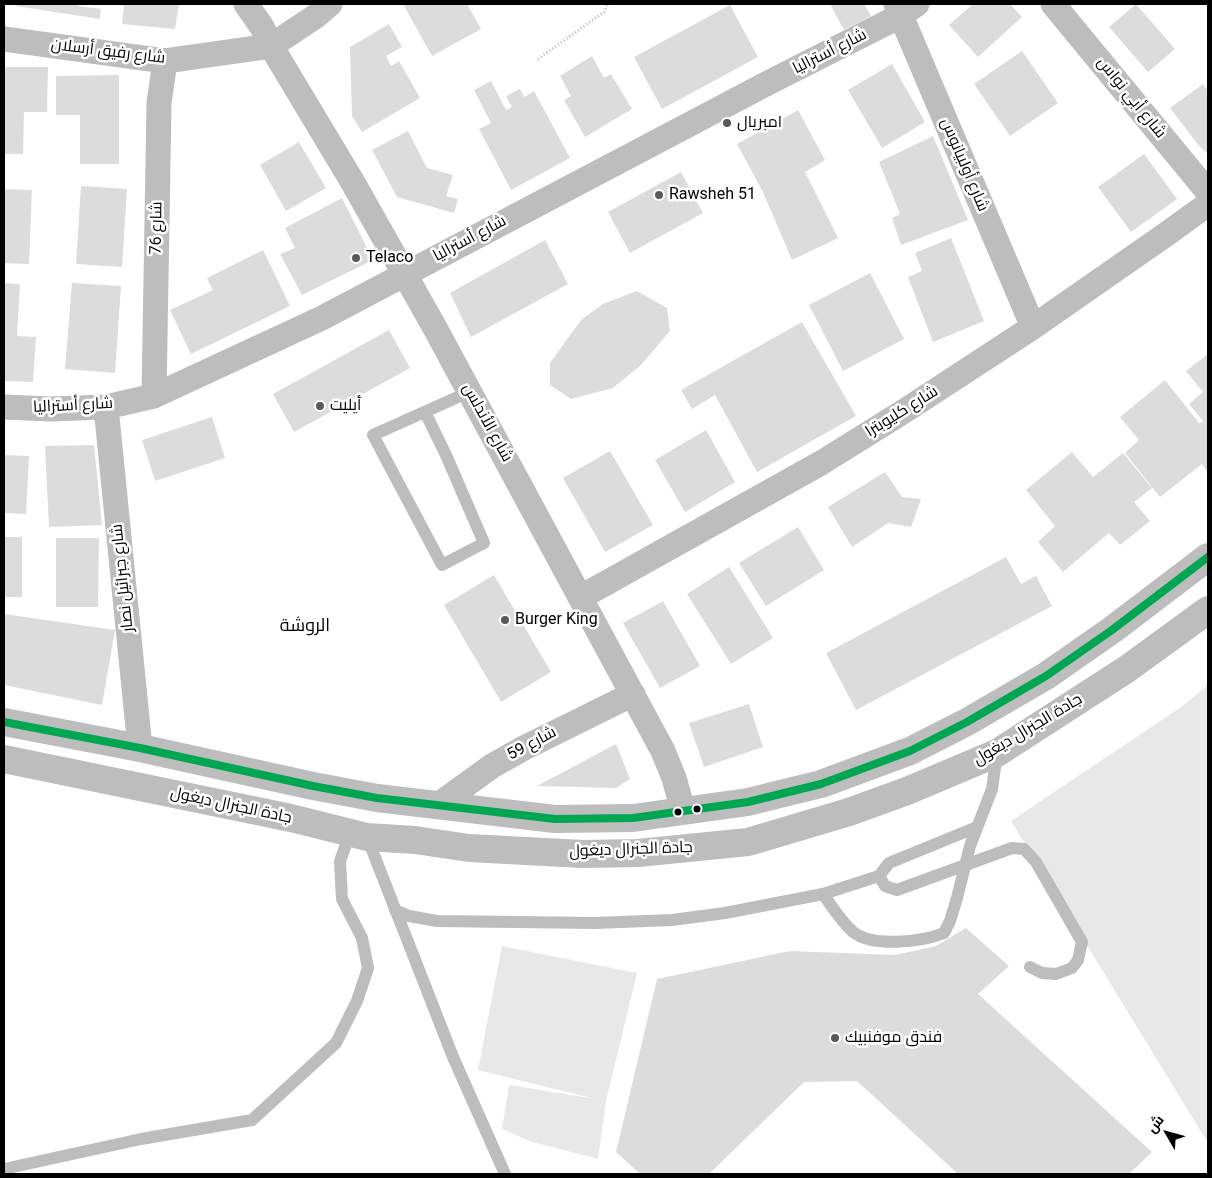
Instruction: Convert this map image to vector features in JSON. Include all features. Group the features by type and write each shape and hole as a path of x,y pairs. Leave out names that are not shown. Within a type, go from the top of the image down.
{"highway":[{"name":"جادة الجنرال ديغول","path":"4,722 140,748 313,786 378,798 555,819 633,818 748,802 821,784 910,751 967,722 1046,676 1208,557"},
{"name":"جادة الجنرال ديغول","path":"4,759 291,818 358,835 415,840 469,848 583,854 638,853 748,842 849,812 907,792 997,753 1127,669 1208,610"}],"street":[{"name":"شارع الأندلس","path":"246,4 262,27 271,46 404,273 581,597 663,751 674,778 683,810"},
{"path":"271,46 306,13 316,16 330,4"},
{"name":"شارع أبي نواس","path":"1054,4 1208,192"},
{"name":"شارع أستراليا","path":"4,407 50,409 106,407 154,396 322,318 404,273 766,84 904,8"},
{"name":"شارع أولبيانوس","path":"904,8 1033,327"},
{"name":"شارع رفيق أرسلان","path":"4,39 164,61 271,46"},
{"name":"شارع 76","path":"154,396 159,103 164,61"},
{"name":"شارع كليوبترا","path":"581,597 821,463 906,410 1033,327 1168,234 1208,204"},
{"name":"شارع جبرائيل نصار","path":"106,407 140,748"},
{"name":"شارع 59","path":"438,805 500,762 633,694"}],"lane":[{"path":"425,412 484,543 442,565 373,436 425,412 469,392"},
{"path":"823,894 853,932 866,939 907,941 932,938 944,934 957,898 970,846 992,789 997,753"},
{"path":"395,910 409,916 437,921 594,923 672,920 725,913 823,894 880,876 889,863 977,827"},
{"path":"4,1168 141,1139 252,1120 336,1042 358,1002 368,968 362,938 342,899 340,861 358,835 395,910 453,1057 505,1174"},
{"path":"880,876 885,886 897,890 1012,848 1024,849 1036,862 1082,942 1078,960 1072,968 1056,974 1042,973 1030,967"}],"path":[{"path":"538,59 604,12 608,4"}],"shaded area":[{"path":"1208,685 1208,1143 1011,821 1184,705"},
{"path":"502,946 637,973 606,1101 598,1159 532,1142 502,1129 509,1085 596,1099 478,1070"}],"building":[{"path":"17,4 78,4 78,6 101,9 100,19 16,6"},
{"path":"119,4 179,4 175,29 122,24 124,6"},
{"path":"403,4 467,4 481,29 432,56"},
{"path":"830,4 864,4 871,16 844,30"},
{"path":"973,4 1010,4 1022,17 978,57 949,25"},
{"path":"1136,4 1175,49 1148,72 1109,27"},
{"path":"730,5 758,57 662,109 634,57"},
{"path":"389,24 402,47 386,56 391,66 399,61 420,98 362,132 352,116 350,47"},
{"path":"1022,51 1058,103 1010,136 974,84"},
{"path":"592,56 604,78 611,74 632,109 585,137 564,100 571,96 560,76"},
{"path":"892,64 925,122 882,148 848,90"},
{"path":"4,67 48,67 47,112 24,112 23,154 4,154"},
{"path":"119,75 119,164 80,164 80,115 56,115 56,76"},
{"path":"491,81 506,110 512,107 506,96 520,89 524,97 534,91 570,158 511,190 479,129 491,123 474,90"},
{"path":"1203,84 1208,91 1208,154 1200,147 1170,108"},
{"path":"798,110 825,160 805,172 838,238 792,260 763,192 737,144"},
{"path":"408,131 427,168 453,175 446,196 458,199 454,213 397,197 372,150"},
{"path":"933,136 968,220 901,245 892,218 900,214 879,162"},
{"path":"299,142 326,188 286,211 260,165"},
{"path":"1144,154 1177,199 1131,232 1098,187"},
{"path":"681,172 703,213 630,253 608,212"},
{"path":"81,186 127,189 122,267 76,264"},
{"path":"4,189 32,190 29,264 4,263"},
{"path":"342,198 373,260 302,295 280,254 295,248 285,228"},
{"path":"951,238 984,321 933,342 908,277 922,271 915,253"},
{"path":"545,240 568,284 471,337 450,293"},
{"path":"263,250 290,306 191,354 170,310 213,290 207,278"},
{"path":"870,273 904,339 843,371 809,305"},
{"path":"4,283 20,284 17,336 36,337 33,382 4,381"},
{"path":"72,283 121,286 115,373 65,369"},
{"path":"637,291 667,308 670,331 641,365 613,388 571,399 550,385 550,363 581,320 603,304"},
{"path":"802,322 856,416 757,472 715,395 692,409 681,390"},
{"path":"389,330 410,368 294,432 273,394"},
{"path":"1208,354 1208,473 1202,464 1160,497 1125,453 1139,440 1120,417 1165,380 1199,423 1203,421 1189,404 1203,392 1186,371"},
{"path":"212,417 225,458 155,481 142,440"},
{"path":"706,430 735,482 685,512 655,460"},
{"path":"94,445 102,525 49,527 45,446"},
{"path":"610,451 653,525 605,552 563,478"},
{"path":"1072,452 1093,477 1123,453 1152,488 1134,502 1150,521 1120,545 1109,533 1063,572 1038,542 1055,526 1026,490"},
{"path":"4,455 29,456 26,514 4,513"},
{"path":"885,472 902,497 921,499 911,527 888,523 852,547 828,507"},
{"path":"798,527 824,570 766,606 739,563"},
{"path":"4,537 22,537 22,597 4,597"},
{"path":"56,538 99,538 98,607 56,607"},
{"path":"1006,557 1021,584 1036,576 1052,606 856,710 826,653"},
{"path":"729,567 773,638 731,664 687,594"},
{"path":"494,575 551,672 501,702 444,605"},
{"path":"663,601 700,666 660,688 623,623"},
{"path":"4,614 115,630 102,705 4,685"},
{"path":"749,704 763,747 704,767 689,723"},
{"path":"616,744 630,779 616,788 537,786"},
{"name":"فندق موفنبيك","path":"966,928 1009,966 978,994 1152,1152 1129,1174 958,1174 857,1081 804,1082 709,1174 640,1174 616,1152 657,979 790,951 895,955 936,946"}],"transit line":[{"path":"4,722 140,748 377,798 555,819 633,818 748,802 821,784 910,751 967,722 1046,676 1112,630 1208,557"}],"place":[{"name":"امبريال","path":"727,123"},
{"name":"Rawsheh 51","path":"659,195"},
{"name":"Telaco","path":"356,258"},
{"name":"أيليت","path":"320,406"},
{"name":"Burger King","path":"505,620"},
{"name":"فندق موفنبيك","path":"835,1038"}],"district":[{"name":"الروشة","path":"305,626"}]}
